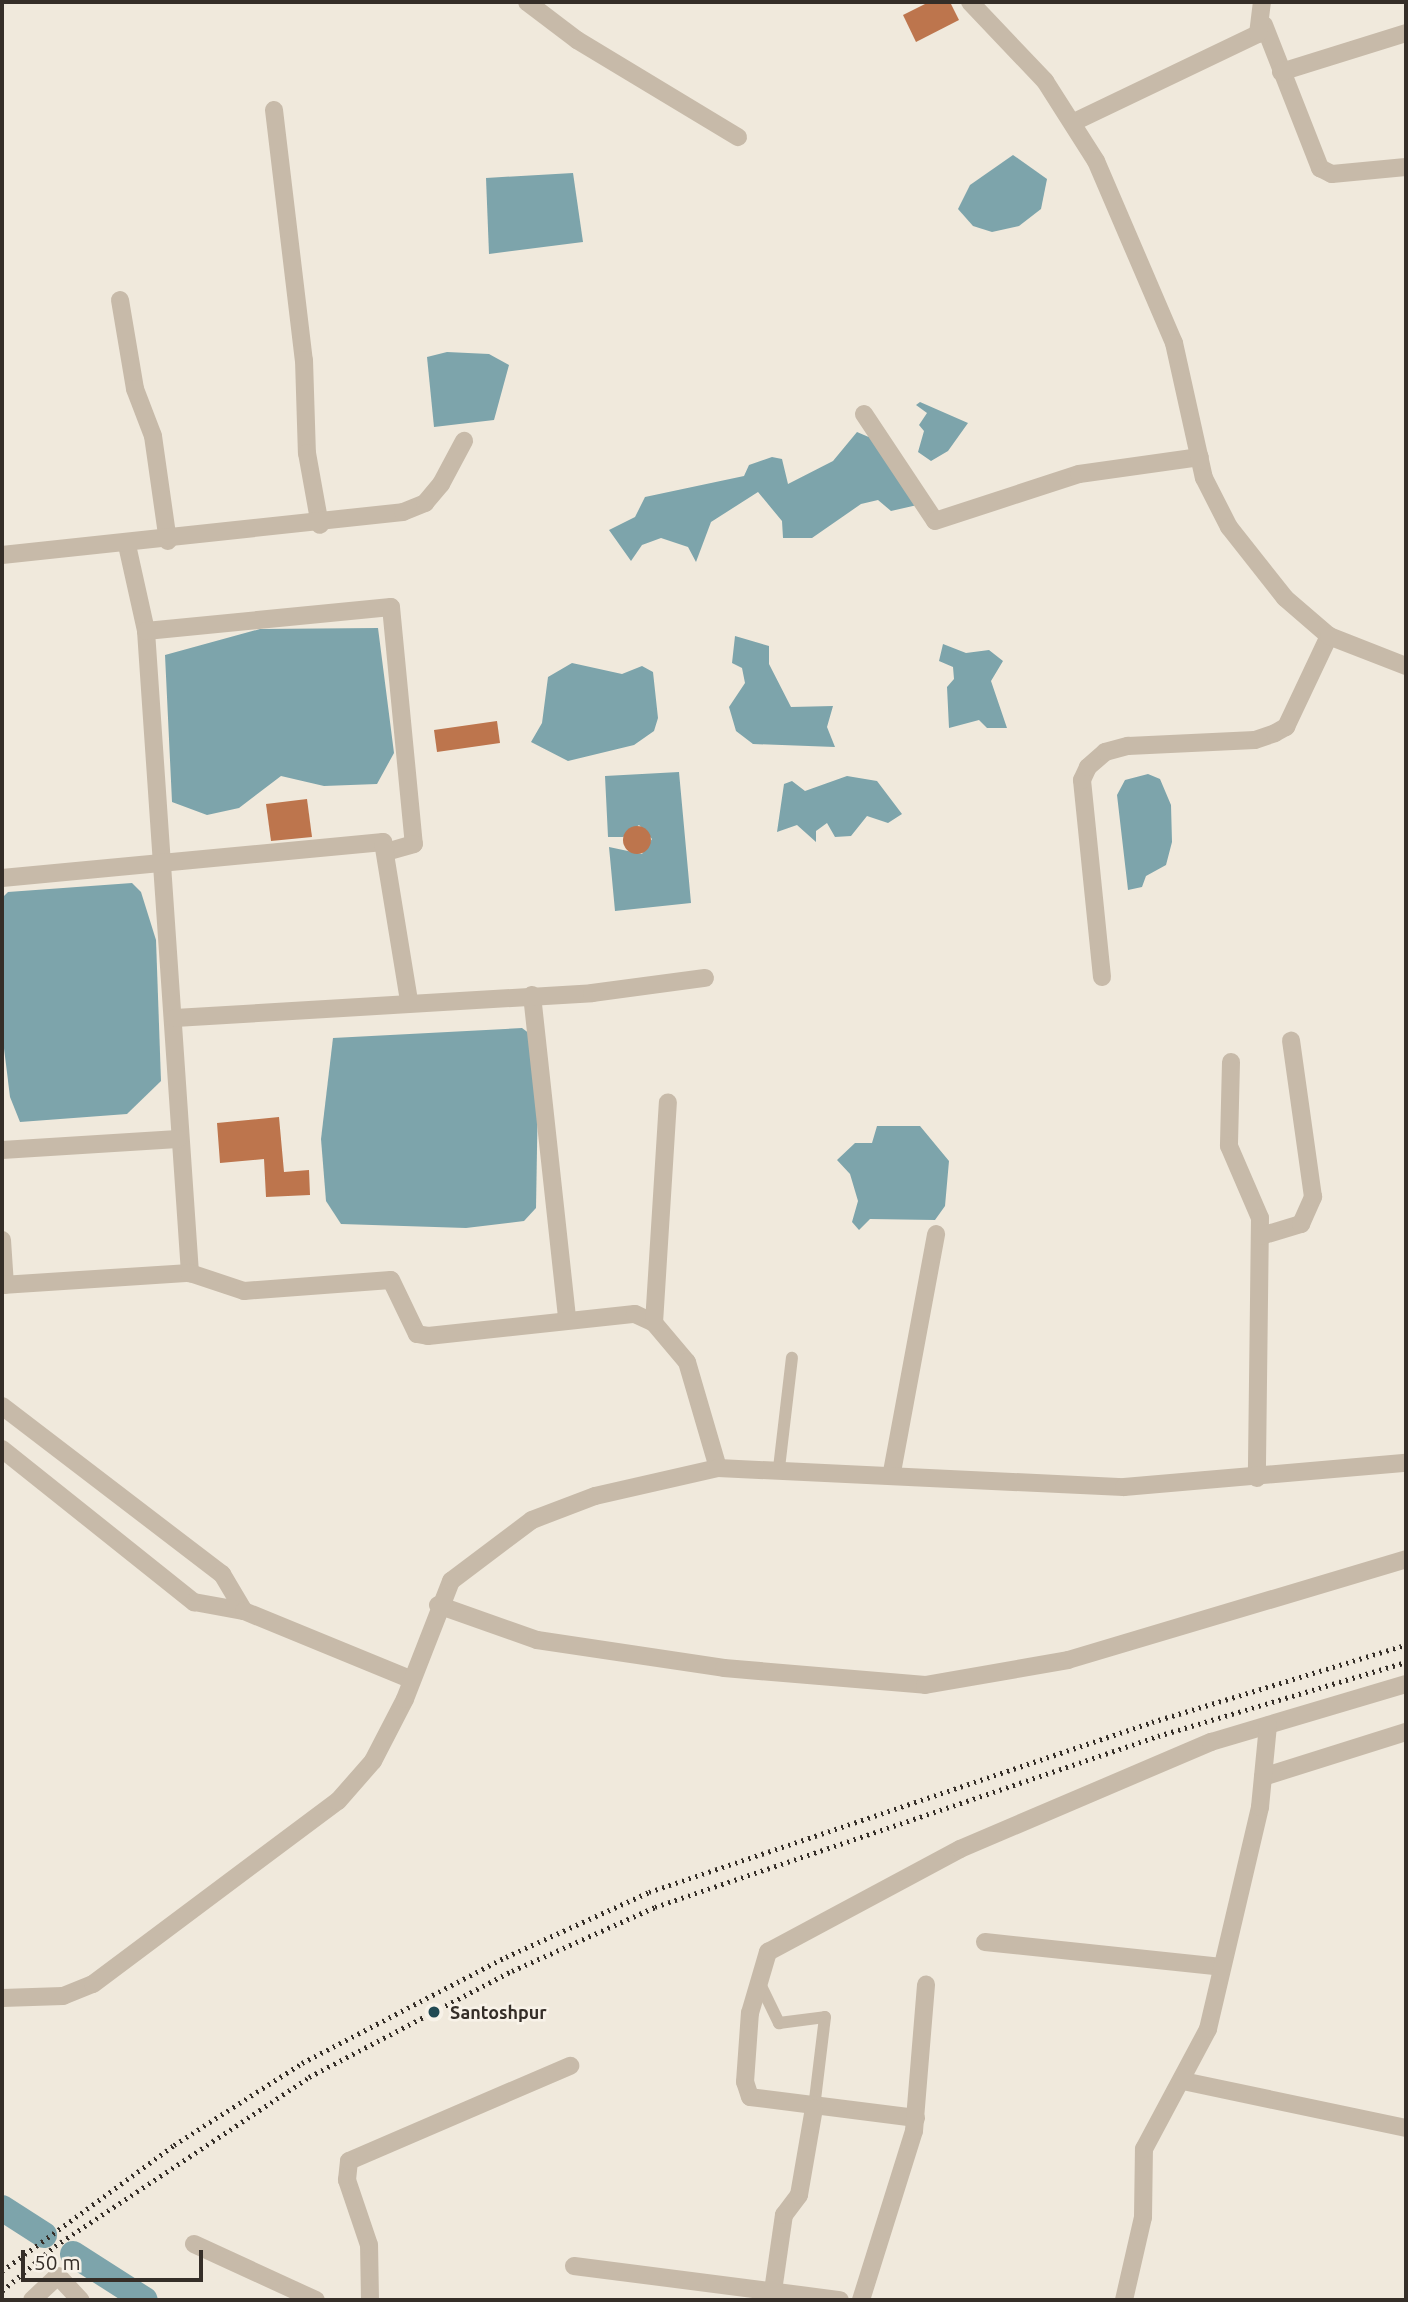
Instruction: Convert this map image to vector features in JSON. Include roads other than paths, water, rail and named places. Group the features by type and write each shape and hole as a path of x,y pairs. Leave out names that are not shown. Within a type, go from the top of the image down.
{"street":[{"path":"527,2 577,40 738,137"},
{"path":"970,2 1045,81 1074,122 1122,216 1174,343 1200,457 1229,527 1257,565 1329,636 1406,666"},
{"path":"1262,2 1264,25 1320,168 1332,174 1406,167"},
{"path":"1074,122 1218,54 1264,25"},
{"path":"1281,72 1406,33"},
{"path":"274,110 289,204 307,453 320,524"},
{"path":"120,300 135,389 153,436 168,541"},
{"path":"864,414 935,521 1079,474 1200,457"},
{"path":"2,555 36,547 127,545 320,524 425,503 464,441"},
{"path":"127,545 146,631 175,1018 178,1139 190,1273"},
{"path":"2,872 162,860 368,839 390,851 414,844 391,607 146,631"},
{"path":"1102,977 1082,780 1088,767 1105,752 1128,746 1255,740 1275,733 1286,726 1329,636"},
{"path":"390,851 410,1000"},
{"path":"175,1018 410,1000 533,995 705,978"},
{"path":"533,995 567,1318"},
{"path":"1261,1236 1301,1224 1313,1197 1291,1041"},
{"path":"1231,1062 1229,1146 1255,1200 1261,1236 1257,1478"},
{"path":"654,1323 668,1102"},
{"path":"2,1150 178,1139"},
{"path":"892,1472 936,1234"},
{"path":"2,1240 3,1285 190,1273 244,1291 391,1280 417,1334 428,1336 614,1313 654,1323 687,1362 718,1468"},
{"path":"2,1406 222,1574 244,1611"},
{"path":"2,1449 194,1602 244,1611 410,1679"},
{"path":"2,1998 63,1996 93,1983 279,1851 338,1801 373,1761 410,1679 438,1605 468,1563 532,1520 595,1496 718,1468 892,1472 1124,1487 1257,1478 1406,1463"},
{"path":"438,1605 537,1640 724,1668 925,1685 1068,1660 1406,1559"},
{"path":"916,2118 756,2100 746,2090 750,2013 768,1952 960,1849 1212,1742 1406,1684"},
{"path":"1124,2300 1143,2217 1144,2149 1183,2081 1208,2029 1263,1777 1268,1725"},
{"path":"1263,1777 1406,1732"},
{"path":"985,1942 1222,1967"},
{"path":"861,2300 897,2196 916,2118 926,1984"},
{"path":"370,2300 369,2245 347,2179 349,2161 570,2066"},
{"path":"1183,2081 1406,2128"},
{"path":"774,2294 784,2214 799,2195 814,2108"},
{"path":"194,2244 316,2300"},
{"path":"574,2266 774,2294 840,2300"},
{"path":"32,2300 58,2276 80,2300"}],"lane":[{"path":"779,1468 792,1358"},
{"path":"759,1982 779,2023 825,2017 814,2108"}],"water":[{"path":"1013,155 1047,179 1041,209 1019,226 992,232 973,226 958,209 970,185"},
{"path":"573,173 583,242 489,254 486,178"},
{"path":"447,352 489,354 509,365 494,420 434,427 427,357"},
{"path":"920,402 968,423 948,451 931,461 918,452 924,431 919,425 927,413 916,405"},
{"path":"857,432 878,441 926,503 891,511 878,500 861,504 812,538 783,538 782,521 758,492 711,522 696,562 688,547 661,538 642,545 631,561 609,530 635,517 645,497 744,476 749,465 772,457 782,459 788,484 833,461"},
{"path":"378,628 394,753 377,784 324,786 281,776 239,808 207,815 172,802 165,655 260,629"},
{"path":"735,636 769,646 769,664 791,707 833,706 827,727 835,747 753,744 736,731 729,707 745,683 742,668 732,663"},
{"path":"943,644 966,653 989,650 1003,661 991,681 1007,728 987,728 979,720 949,728 947,687 954,679 953,667 939,661"},
{"path":"572,663 622,674 642,666 653,672 658,718 654,731 634,745 568,761 531,742 542,723 548,677"},
{"path":"679,772 691,903 615,911 609,847 642,854 652,839 639,825 623,837 608,837 605,776"},
{"path":"1148,774 1160,779 1171,805 1172,842 1166,865 1146,876 1142,887 1128,890 1117,795 1125,780"},
{"path":"847,776 877,781 902,814 888,823 867,816 851,836 835,837 827,823 816,831 816,842 797,825 777,832 784,784 792,781 805,791"},
{"path":"132,883 141,892 156,940 161,1081 127,1114 20,1122 10,1097 2,1032 2,898 8,892"},
{"path":"522,1028 530,1034 538,1090 536,1208 524,1221 466,1228 341,1224 326,1201 321,1139 333,1038"},
{"path":"877,1126 920,1126 949,1161 945,1206 935,1220 870,1219 859,1230 852,1222 858,1201 850,1174 837,1160 855,1143 872,1143"}],"waterway":[{"path":"2,2208 44,2235"},
{"path":"73,2254 145,2300"}],"railway":[{"path":"2,2271 174,2145 302,2063 506,1957 649,1892 1152,1722 1406,1645"},
{"path":"2,2291 55,2246 309,2077 512,1971 655,1907 1158,1736 1406,1662"}],"place":[{"name":"Santoshpur","path":"434,2012"}]}
